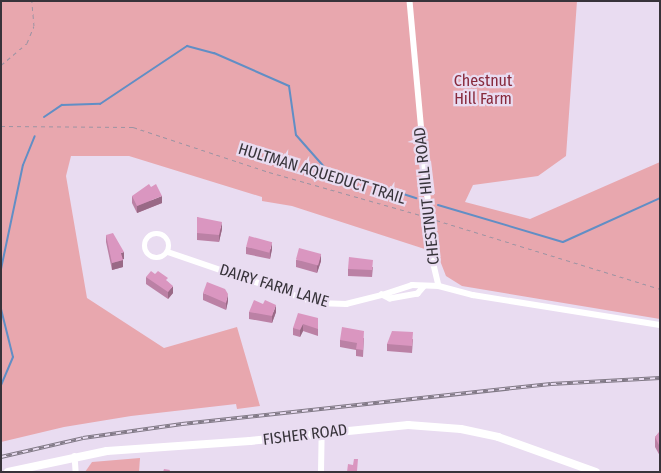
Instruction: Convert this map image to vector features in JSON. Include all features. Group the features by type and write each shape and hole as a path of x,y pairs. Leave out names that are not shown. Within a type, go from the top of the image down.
{"street":[{"name":"CHESTNUT HILL ROAD","path":"410,1 429,244 439,286 473,294 660,325"},
{"name":"DAIRY FARM LANE","path":"156,235 163,236 168,241 168,252 162,257 154,258 148,253 147,241 156,235"},
{"name":"DAIRY FARM LANE","path":"168,252 317,303 335,306 382,295 412,284 424,287 439,286"},
{"name":"DAIRY FARM LANE","path":"382,295 390,299 418,294 424,287"},
{"name":"FISHER ROAD","path":"8,472 75,456 408,425 461,429 505,439 596,472"},
{"path":"321,472 322,433"},
{"path":"75,456 76,472"}],"path":[{"path":"1,65 27,43 34,26 32,1"},
{"name":"HULTMAN AQUEDUCT TRAIL","path":"1,126 133,126 269,172 428,218 660,289"}],"green space":[{"name":"Chestnut Hill Farm","path":"1,1 577,1 566,156 538,176 473,185 465,202 530,219 660,162 660,319 462,286 446,276 437,253 292,206 262,201 262,197 129,156 71,156 66,176 87,298 164,348 237,327 260,406 237,409 236,404 131,416 64,427 1,442","holes":["418,158 431,161 435,194 423,191"]},
{"path":"140,458 139,472 85,472 92,462"}],"building":[{"path":"149,184 151,187 156,184 162,196 137,206 132,196"},
{"path":"197,217 222,222 219,235 197,233"},
{"path":"113,233 124,252 121,253 123,260 112,263 106,235"},
{"path":"249,236 272,242 269,253 246,247"},
{"path":"299,248 321,254 318,266 296,260"},
{"path":"349,257 373,260 372,270 348,269"},
{"path":"151,271 155,274 158,271 168,278 166,280 173,286 168,292 146,277"},
{"path":"207,282 225,289 228,294 226,303 203,293"},
{"path":"254,300 263,304 265,300 276,305 272,316 249,312"},
{"path":"298,313 318,318 318,329 303,324 300,330 293,328"},
{"path":"342,327 364,331 363,350 356,349 357,343 340,340"},
{"path":"392,331 413,332 412,346 387,344"},
{"path":"660,432 660,447 655,437"},
{"path":"354,459 358,459 357,471 362,472 347,472 348,464 353,465"}],"waterway":[{"path":"44,117 62,105 100,104 187,46 214,53 289,86 296,135 326,169 416,198"},
{"path":"1,269 23,165 35,136"},
{"path":"438,205 563,242 660,198"},
{"path":"1,309 13,357 1,385"}],"railway":[{"path":"1,457 83,438 182,424 551,384 660,378"}]}
